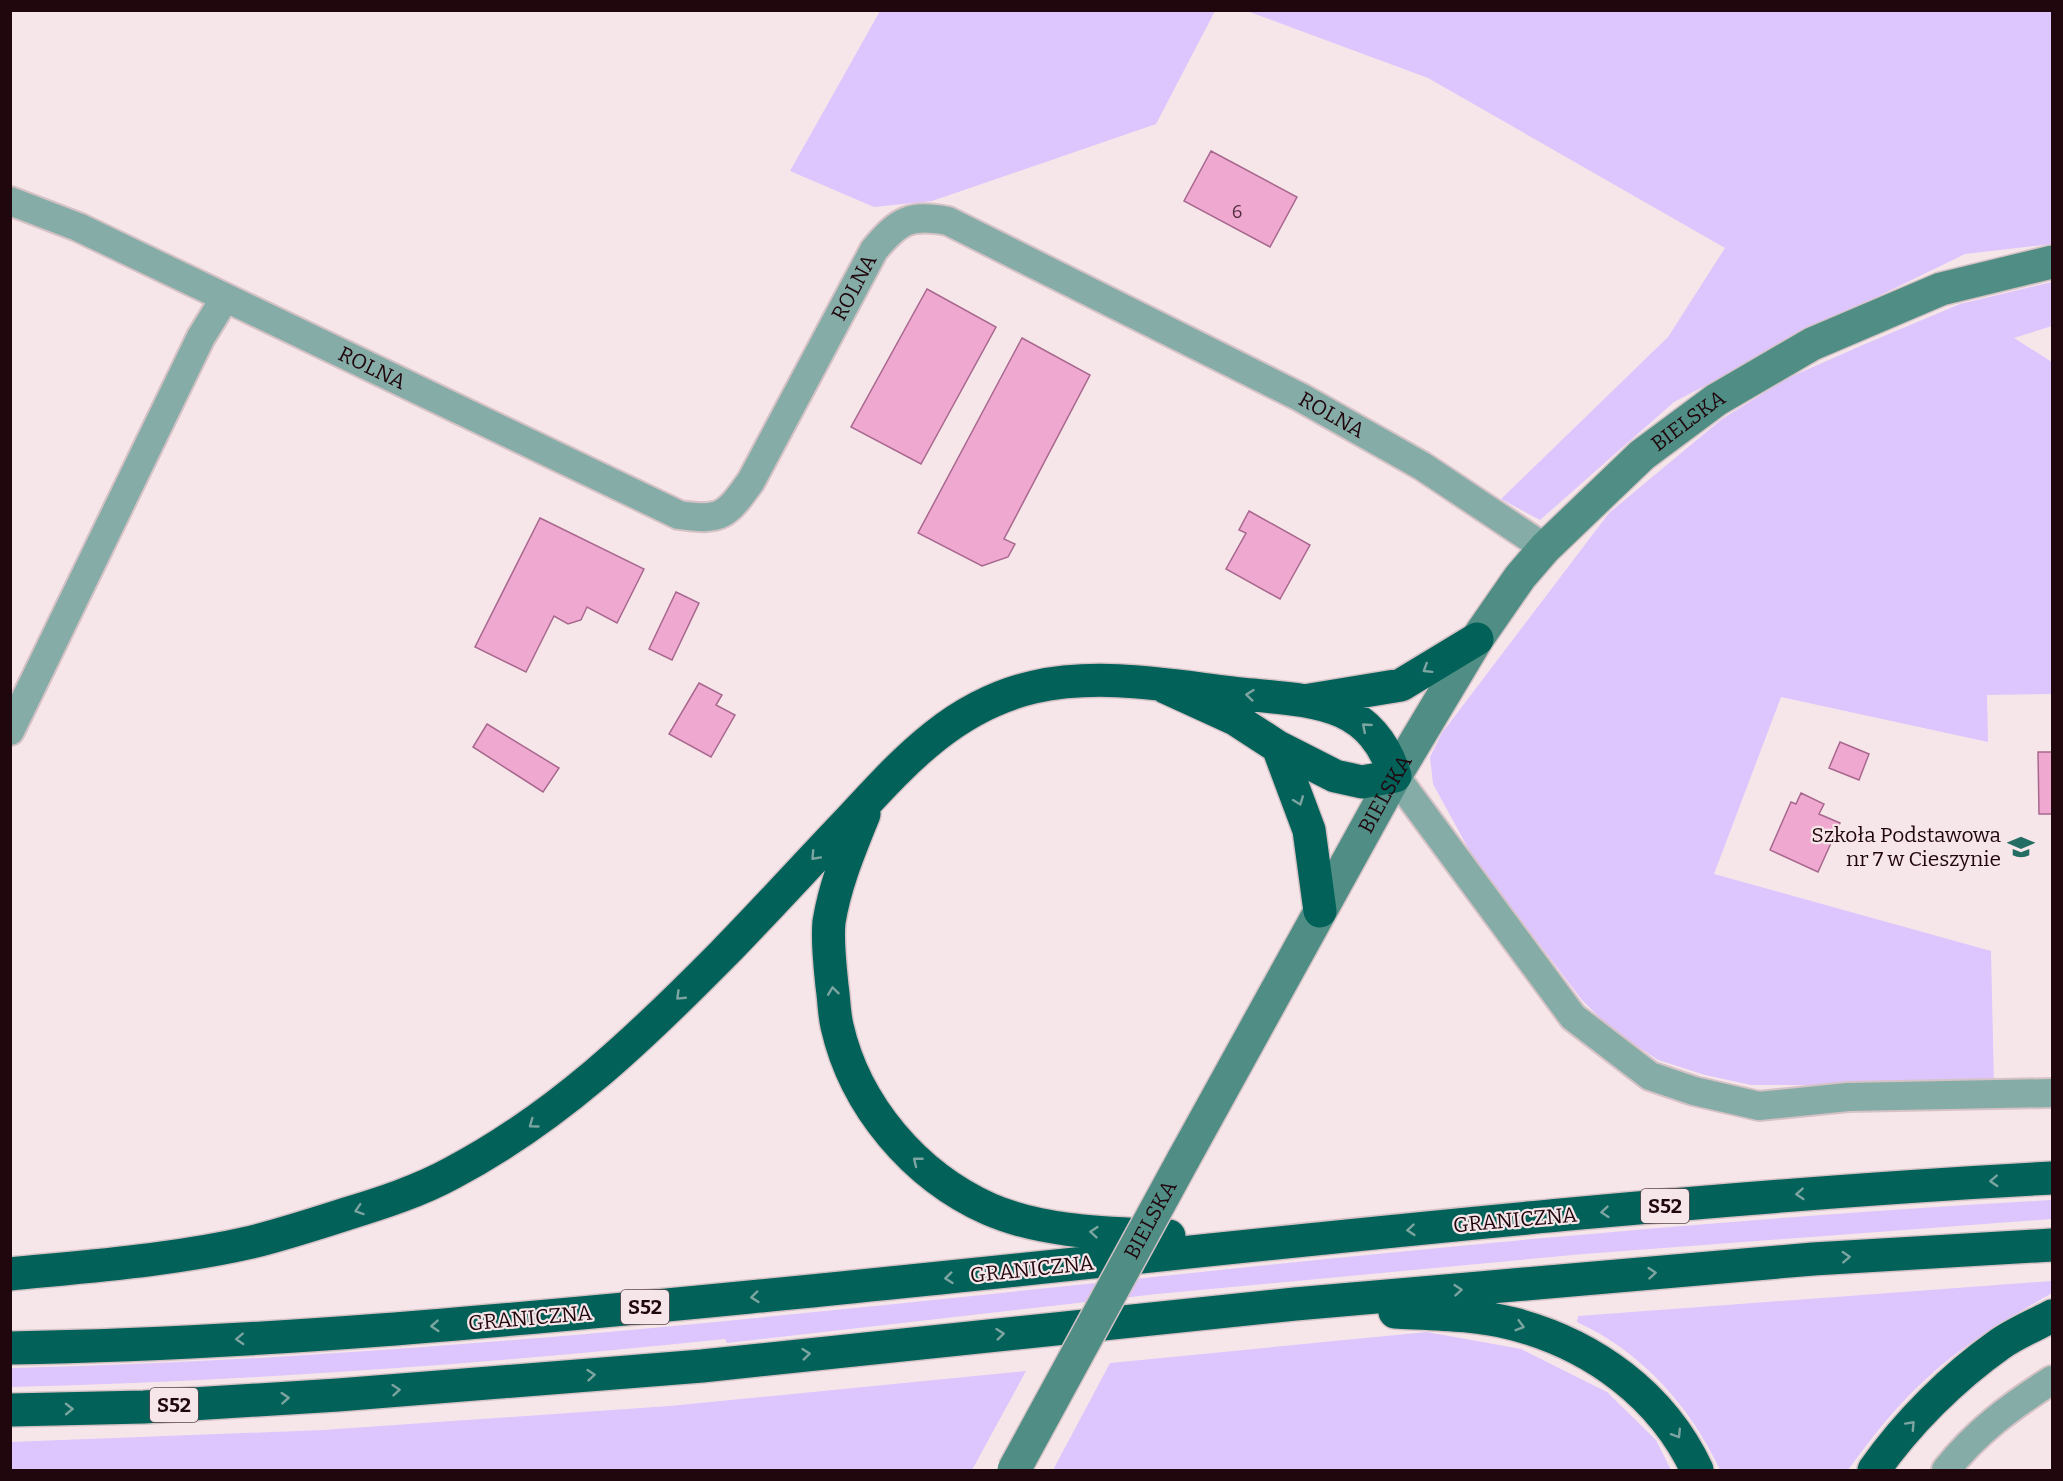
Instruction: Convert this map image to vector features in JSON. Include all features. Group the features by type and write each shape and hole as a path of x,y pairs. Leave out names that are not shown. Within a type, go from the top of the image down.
{"highway":[{"path":"10,1274 121,1263 251,1242 380,1203 449,1175 519,1134 590,1080 724,953 897,769 938,731 981,706 1031,687 1065,682 1113,680 1308,700 1401,685 1477,639"},
{"path":"1165,687 1235,719 1278,747 1335,776 1362,782 1395,776 1386,750 1374,733 1355,717 1308,700"},
{"path":"1278,747 1310,830 1320,911"},
{"path":"870,798 842,871 832,912 830,967 837,1026 849,1065 876,1117 903,1150 944,1183 990,1209 1039,1224 1089,1232 1278,1242"},
{"name":"GRANICZNA","path":"10,1348 195,1342 492,1322 942,1279 1278,1242 1746,1198 2052,1178"},
{"name":"S52","path":"10,1410 144,1407 338,1395 702,1366 1295,1304 1813,1259 2052,1245"},
{"path":"1295,1304 1465,1317 1512,1324 1553,1336 1602,1363 1646,1395 1672,1426 1697,1470"},
{"path":"1874,1470 1889,1449 1958,1376 2001,1343 2052,1316"}],"main road":[{"name":"BIELSKA","path":"1014,1470 1395,776 1477,639 1520,578 1545,548 1642,455 1716,400 1812,344 1941,289 2052,262"}],"street":[{"name":"ROLNA","path":"10,201 78,227 679,515 709,519 732,507 751,481 874,250 891,230 909,219 948,221 1300,396 1422,466 1545,548"},
{"path":"10,731 201,337 225,298"},
{"path":"1395,776 1574,1017 1650,1076 1694,1091 1759,1106 1848,1097 2052,1093"},
{"path":"1946,1470 1964,1447 2005,1410 2052,1380"}],"shaded area":[{"path":"880,11 1215,11 1156,124 932,201 874,207 790,171"},
{"path":"1247,11 2052,11 2052,244 1965,254 1848,311 1674,402 1540,520 1501,499 1668,337 1725,248 1428,78"},
{"path":"2052,282 2052,326 2014,338 2052,362 2052,694 1987,695 1988,742 1781,697 1714,874 1991,951 1994,1086 1751,1085 1705,1075 1658,1060 1610,1028 1582,1000 1474,859 1433,784 1430,757 1442,733 1609,513 1722,419 1788,378 1960,304"},
{"path":"2052,1200 2052,1219 1584,1254 1157,1294 727,1343 725,1339 457,1364 279,1376 11,1387 10,1368 309,1355 607,1332 1520,1240 1839,1214"},
{"path":"2052,1281 2052,1293 2003,1322 1940,1366 1885,1422 1848,1470 1720,1470 1694,1424 1662,1383 1623,1349 1577,1322 1578,1316"},
{"path":"1427,1332 1521,1349 1607,1392 1656,1440 1671,1470 1053,1470 1110,1363"},
{"path":"1026,1371 972,1470 11,1470 11,1442 323,1430 669,1406"}],"building":[{"path":"1211,151 1297,197 1270,247 1184,201"},
{"path":"927,289 996,327 921,464 851,427"},
{"path":"1022,338 1090,375 1004,539 1015,544 1008,557 982,566 918,533"},
{"path":"1249,511 1310,545 1280,599 1226,569 1246,533 1239,530"},
{"path":"540,518 644,569 617,623 587,607 581,620 568,624 554,616 526,672 475,647"},
{"path":"676,592 699,603 672,660 649,649"},
{"path":"699,683 722,695 716,705 735,715 711,757 669,734"},
{"path":"487,724 559,768 543,792 473,747"},
{"path":"1840,742 1869,754 1859,780 1829,768"},
{"path":"2038,752 2052,752 2052,814 2039,814"},
{"path":"1801,793 1824,804 1819,814 1840,823 1818,872 1770,850 1791,802 1796,804"}],"place":[{"name":"Szkoła Podstawowa nr 7 w Cieszynie","path":"2021,847"}]}
